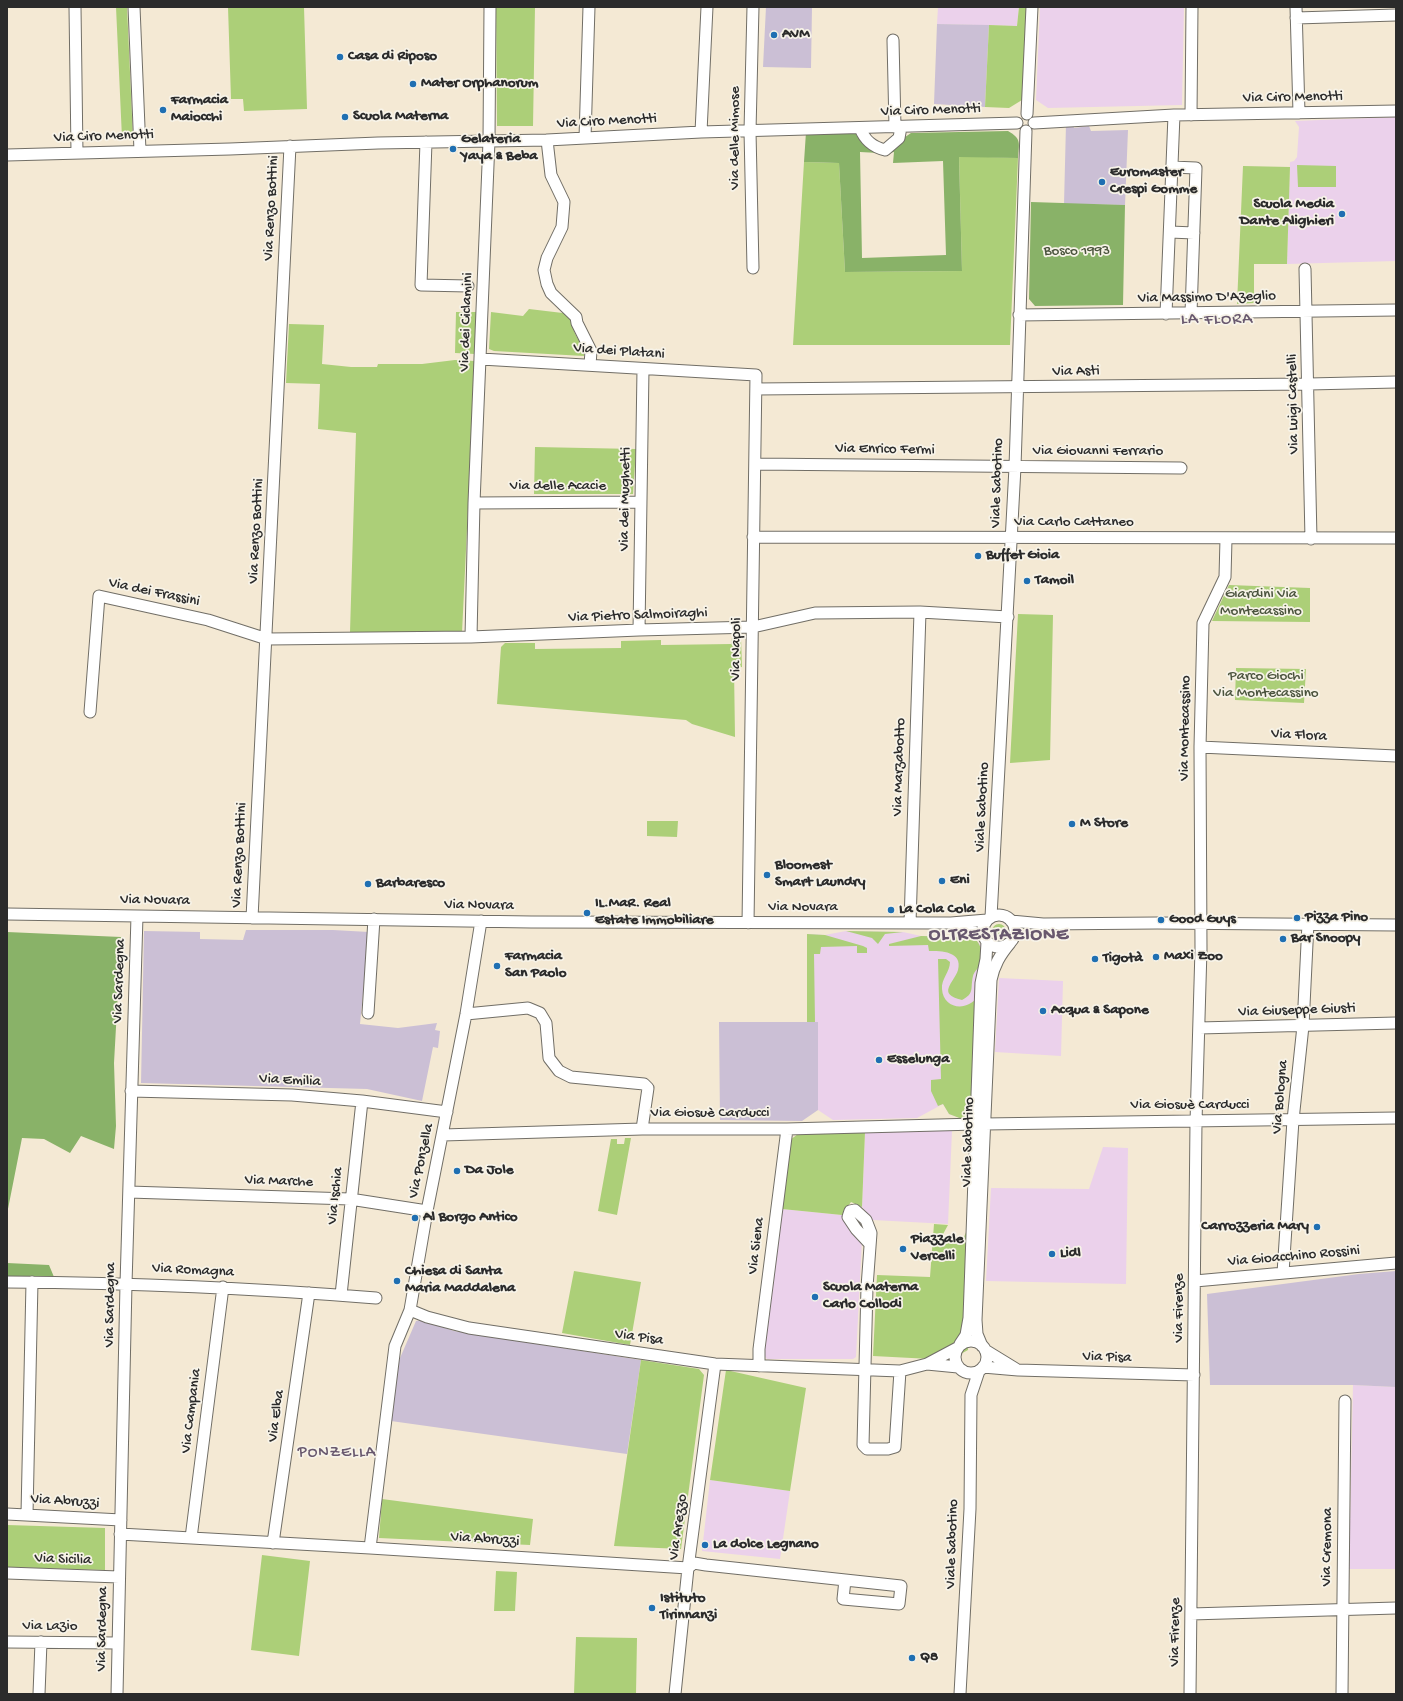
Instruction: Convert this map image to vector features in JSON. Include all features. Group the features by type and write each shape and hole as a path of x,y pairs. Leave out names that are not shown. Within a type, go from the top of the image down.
{"street":[{"path":"75,7 77,153"},
{"path":"134,7 140,151"},
{"name":"Via dei Ciclamini","path":"471,637 474,502 489,141 490,7"},
{"path":"585,138 589,7"},
{"path":"701,132 707,7"},
{"name":"Via delle Mimose","path":"753,7 750,131 753,268"},
{"path":"1030,118 1020,116 1016,123 1018,128 1026,131 1030,129 1032,7"},
{"path":"1191,115 1192,7"},
{"path":"1299,113 1296,12 1396,15"},
{"path":"860,128 864,137 878,149 885,150 899,138 893,40"},
{"name":"Via Ciro Menotti","path":"1030,118 1396,111"},
{"path":"1166,314 1174,115"},
{"name":"Via Ciro Menotti","path":"7,155 426,142 547,140 701,132 1016,123"},
{"name":"Viale Sabotino","path":"989,918 994,885 1008,617 1015,467 1026,131"},
{"path":"547,140 551,175 564,202 562,227 547,258 544,270 547,284 551,293 576,316 577,323 591,351 590,365"},
{"name":"Via dei Ciclamini","path":"426,142 421,285 468,286"},
{"name":"Via Renzo Bottini","path":"252,918 267,639 290,146"},
{"path":"1172,167 1196,168 1191,313"},
{"path":"1170,232 1194,233"},
{"name":"Via Luigi Castelli","path":"1305,269 1309,384 1311,539"},
{"name":"Via Massimo D'Azeglio","path":"1019,315 1396,310"},
{"name":"Via dei Platani","path":"481,359 756,376"},
{"name":"Via dei Mughetti","path":"639,630 643,369"},
{"name":"Via Napoli","path":"748,922 756,376"},
{"name":"Via Asti","path":"756,389 1396,382"},
{"name":"Via Enrico Fermi","path":"755,464 1015,467"},
{"name":"Via Giovanni Ferrario","path":"1015,467 1181,468"},
{"name":"Via delle Acacie","path":"474,502 641,502"},
{"name":"Via Carlo Cattaneo","path":"753,537 1226,539 1396,538"},
{"name":"Via Montecassino","path":"1201,923 1200,747 1204,623 1225,577 1226,539"},
{"name":"Via dei Frassini","path":"90,712 99,596 208,620 267,639"},
{"name":"Via Pietro Salmoiraghi","path":"267,639 471,637 753,627 815,613 920,612 1008,617"},
{"name":"Via Marzabotto","path":"910,923 920,612"},
{"name":"Via Flora","path":"1200,747 1396,756"},
{"name":"Viale Sabotino","path":"994,885 1008,919"},
{"name":"Via Novara","path":"7,914 482,921 910,923 951,923 989,918"},
{"path":"1042,924 1022,932 1005,946 996,947 985,939 983,928 989,918 1000,915 1008,919 1042,924 1308,923 1396,925"},
{"name":"Via Sardegna","path":"117,1694 121,1520 121,1284 129,1192 137,916"},
{"path":"368,1013 374,919"},
{"path":"1008,919 1015,930 1011,941"},
{"name":"Via Ponzella","path":"370,1548 395,1346 410,1310 427,1211 444,1135 482,921"},
{"name":"Via Novara","path":"951,923 985,939"},
{"name":"Via Firenze","path":"1190,1694 1196,1122 1201,923"},
{"name":"Via Bologna","path":"1283,1273 1293,1120 1303,1026 1308,923"},
{"name":"Viale Sabotino","path":"984,1348 977,1334 976,1320 981,983 986,959 985,939"},
{"name":"Viale Sabotino","path":"958,1346 966,1335 969,1318 980,1124 991,980 995,964 1000,954 1011,941"},
{"path":"466,1014 528,1008 540,1013 546,1023 549,1058 559,1071 571,1077 644,1084 648,1088 642,1129"},
{"name":"Via Giuseppe Giusti","path":"1199,1028 1396,1023"},
{"name":"Via Emilia","path":"131,1090 292,1095 362,1101 447,1112"},
{"name":"Via Ischia","path":"341,1295 350,1199 362,1101"},
{"name":"Via Giosuè Carducci","path":"444,1135 642,1129 787,1129 1114,1121 1196,1122 1396,1118"},
{"name":"Via Siena","path":"759,1366 759,1349 787,1129"},
{"name":"Via Marche","path":"129,1192 350,1199 427,1211"},
{"path":"870,1244 867,1287 863,1445 867,1449 888,1449 895,1447 900,1371"},
{"name":"Via Gioacchino Rossini","path":"1195,1281 1396,1263"},
{"name":"Via Romagna","path":"7,1282 223,1287 376,1298"},
{"path":"27,1514 32,1282"},
{"name":"Via Campania","path":"191,1538 223,1287"},
{"name":"Via Elba","path":"273,1543 309,1293"},
{"name":"Via Pisa","path":"410,1310 427,1317 469,1328 716,1364 900,1371 927,1364 958,1346"},
{"path":"984,1348 987,1356 981,1369 974,1373 961,1369 955,1358 958,1346 966,1341 974,1341 1018,1370"},
{"name":"Via Arezzo","path":"675,1694 688,1568 716,1364"},
{"name":"Via Pisa","path":"927,1364 961,1369"},
{"name":"Viale Sabotino","path":"961,1369 971,1395"},
{"name":"Viale Sabotino","path":"960,1694 970,1509 971,1395 981,1369"},
{"name":"Via Pisa","path":"981,1369 1194,1375"},
{"name":"Via Cremona","path":"1342,1694 1345,1401"},
{"name":"Via Abruzzi","path":"7,1514 121,1520"},
{"name":"Via Abruzzi","path":"120,1534 688,1568 694,1563 901,1586 899,1604 843,1599 845,1580"},
{"name":"Via Sicilia","path":"7,1573 119,1576"},
{"path":"1191,1614 1396,1608"},
{"name":"Via Lazio","path":"7,1642 117,1643"},
{"path":"39,1694 41,1642"}],"shaded area":[{"path":"766,7 812,7 811,68 763,67"},
{"path":"938,7 1019,7 1017,26 937,24"},
{"path":"1040,7 1184,7 1182,105 1048,108 1036,100"},
{"path":"937,24 989,25 985,107 934,104"},
{"name":"Scuola Media Dante Alighieri","path":"1396,117 1396,261 1287,264 1290,162 1294,161 1297,157 1299,127 1295,121"},
{"path":"1066,124 1073,124 1074,128 1089,126 1091,131 1128,130 1125,205 1064,204"},
{"path":"246,930 333,930 369,932 360,1024 398,1028 437,1023 435,1030 440,1031 438,1048 433,1047 422,1101 367,1089 141,1083 144,931 200,932 200,939 243,940"},
{"path":"846,931 903,932 921,936 961,937 971,935 982,946 968,1115 962,1119 949,1114 943,1104 917,1118 833,1120 818,1110 818,1022 807,1022 807,934 825,935"},
{"path":"999,978 1063,981 1061,1056 995,1052"},
{"path":"719,1022 818,1022 818,1110 802,1121 720,1120"},
{"path":"952,1130 948,1224 873,1220 862,1207 865,1132"},
{"path":"1103,1147 1128,1148 1126,1284 986,1281 991,1188 1089,1189"},
{"name":"Scuola Materna Carlo Collodi","path":"782,1209 842,1215 845,1223 862,1240 856,1357 853,1359 767,1359 763,1354"},
{"path":"1396,1271 1396,1387 1353,1385 1210,1385 1207,1294 1359,1274"},
{"path":"422,1320 454,1331 641,1360 627,1454 391,1421 394,1372 416,1321"},
{"path":"1353,1385 1396,1387 1396,1569 1349,1569"},
{"path":"710,1480 790,1491 780,1559 702,1551"}],"green space":[{"path":"116,7 127,7 133,138 122,138"},
{"path":"228,7 304,7 307,109 244,111 243,99 231,99"},
{"path":"496,7 535,7 533,126 497,126"},
{"path":"1019,7 1028,7 1022,100 1009,108 985,107 989,25 1017,26"},
{"path":"854,130 857,136 879,150 879,153 860,152 862,258 946,255 943,161 893,163 894,152 888,153 892,146 911,133 1008,131 1016,136 1019,142 1018,158 959,157 962,271 845,272 839,163 804,162 806,132"},
{"path":"959,156 1018,158 1010,345 793,345 804,162 839,163 845,272 962,271"},
{"path":"1297,165 1336,166 1336,187 1298,187"},
{"path":"1243,166 1290,167 1287,264 1254,264 1254,303 1237,304"},
{"name":"Bosco 1993","path":"1031,202 1125,205 1123,305 1035,306 1029,299"},
{"path":"529,309 571,314 573,329 582,346 584,356 494,351 489,349 491,312 523,316"},
{"path":"456,312 477,312 475,354 455,353"},
{"path":"289,324 324,325 322,364 351,367 377,367 378,364 422,364 455,360 475,361 462,633 350,632 356,433 318,429 320,384 286,383"},
{"path":"535,447 636,449 633,494 534,494"},
{"name":"Giardini Via Montecassino","path":"1229,585 1310,588 1310,622 1212,621"},
{"path":"1018,614 1053,615 1050,760 1010,763"},
{"path":"732,638 741,638 742,667 734,668 735,737 692,724 686,720 497,704 501,647 505,643 535,643 535,649 621,648 621,641 661,640 661,645 731,644"},
{"name":"Parco Giochi Via Montecassino","path":"1236,668 1306,669 1304,703 1235,700"},
{"path":"647,821 678,821 677,837 647,836"},
{"path":"996,924 1002,924 1006,928 1006,934 1002,938 996,938 992,934 992,928"},
{"path":"846,931 903,932 885,934 878,944 872,938"},
{"path":"7,932 121,937 114,1063 116,1126 114,1149 81,1136 70,1153 44,1139 22,1138 7,1214"},
{"path":"807,934 825,935 867,948 867,953 857,953 857,946 821,947 820,954 814,954 815,1022 807,1022"},
{"path":"971,935 977,941 982,951 982,959 974,974 970,993 962,1000 954,998 948,991 956,975 959,964 957,959 950,953 929,951 928,945 889,946 889,944 921,936 961,937"},
{"path":"938,959 946,959 950,962 949,969 942,985 943,996 946,1001 956,1006 962,1006 973,1002 977,997 971,1108 968,1115 962,1119 949,1114 943,1104 938,1106 931,1091 931,1080 941,1079"},
{"path":"865,1132 862,1207 851,1202 842,1215 782,1209 790,1140 798,1134"},
{"path":"625,1138 631,1138 617,1215 598,1211 611,1139 617,1139 617,1144 624,1144"},
{"path":"934,1224 948,1225 942,1236 955,1242 964,1237 967,1230 973,1230 968,1350 950,1360 873,1356 877,1275 930,1277"},
{"path":"7,1263 49,1265 54,1277 7,1276"},
{"path":"574,1271 641,1282 630,1345 562,1333"},
{"path":"641,1360 699,1369 704,1375 681,1549 614,1546"},
{"path":"726,1370 806,1388 790,1491 710,1480"},
{"path":"382,1499 533,1519 530,1545 379,1538"},
{"path":"7,1525 105,1528 105,1570 7,1567"},
{"path":"262,1555 310,1561 299,1656 251,1650"},
{"path":"496,1571 517,1572 515,1611 494,1611"},
{"path":"576,1637 637,1638 636,1694 574,1694"}],"place":[{"name":"AVM","path":"774,35"},
{"name":"Casa di Riposo","path":"340,57"},
{"name":"Mater Orphanorum","path":"413,84"},
{"name":"Farmacia Maiocchi","path":"163,110"},
{"name":"Scuola Materna","path":"345,117"},
{"name":"Gelateria Yaya & Beba","path":"453,149"},
{"name":"Euromaster Crespi Gomme","path":"1102,182"},
{"name":"Scuola Media Dante Alighieri","path":"1342,214"},
{"name":"Buffet Gioia","path":"978,556"},
{"name":"Tamoil","path":"1027,581"},
{"name":"M Store","path":"1072,824"},
{"name":"Bloomest Smart Laundry","path":"767,875"},
{"name":"Eni","path":"942,881"},
{"name":"Barbaresco","path":"368,884"},
{"name":"La Cola Cola","path":"891,910"},
{"name":"IL.MaR. Real Estate Immobiliare","path":"587,913"},
{"name":"Pizza Pino","path":"1297,918"},
{"name":"Good Guys","path":"1161,920"},
{"name":"Bar Snoopy","path":"1283,939"},
{"name":"Maxi Zoo","path":"1156,957"},
{"name":"Tigotà","path":"1095,959"},
{"name":"Farmacia San Paolo","path":"497,966"},
{"name":"Acqua & Sapone","path":"1043,1011"},
{"name":"Esselunga","path":"879,1060"},
{"name":"Da Jole","path":"457,1171"},
{"name":"Al Borgo Antico","path":"415,1218"},
{"name":"Carrozzeria Mary","path":"1317,1227"},
{"name":"Piazzale Vercelli","path":"903,1249"},
{"name":"Lidl","path":"1052,1254"},
{"name":"Chiesa di Santa Maria Maddalena","path":"397,1281"},
{"name":"Scuola Materna Carlo Collodi","path":"815,1297"},
{"name":"La dolce Legnano","path":"705,1545"},
{"name":"Istituto Tirinnanzi","path":"652,1608"},
{"name":"Q8","path":"912,1658"}],"district":[{"name":"LA FLORA","path":"1217,320"},
{"name":"OLTRESTAZIONE","path":"999,936"},
{"name":"PONZELLA","path":"337,1454"}]}
